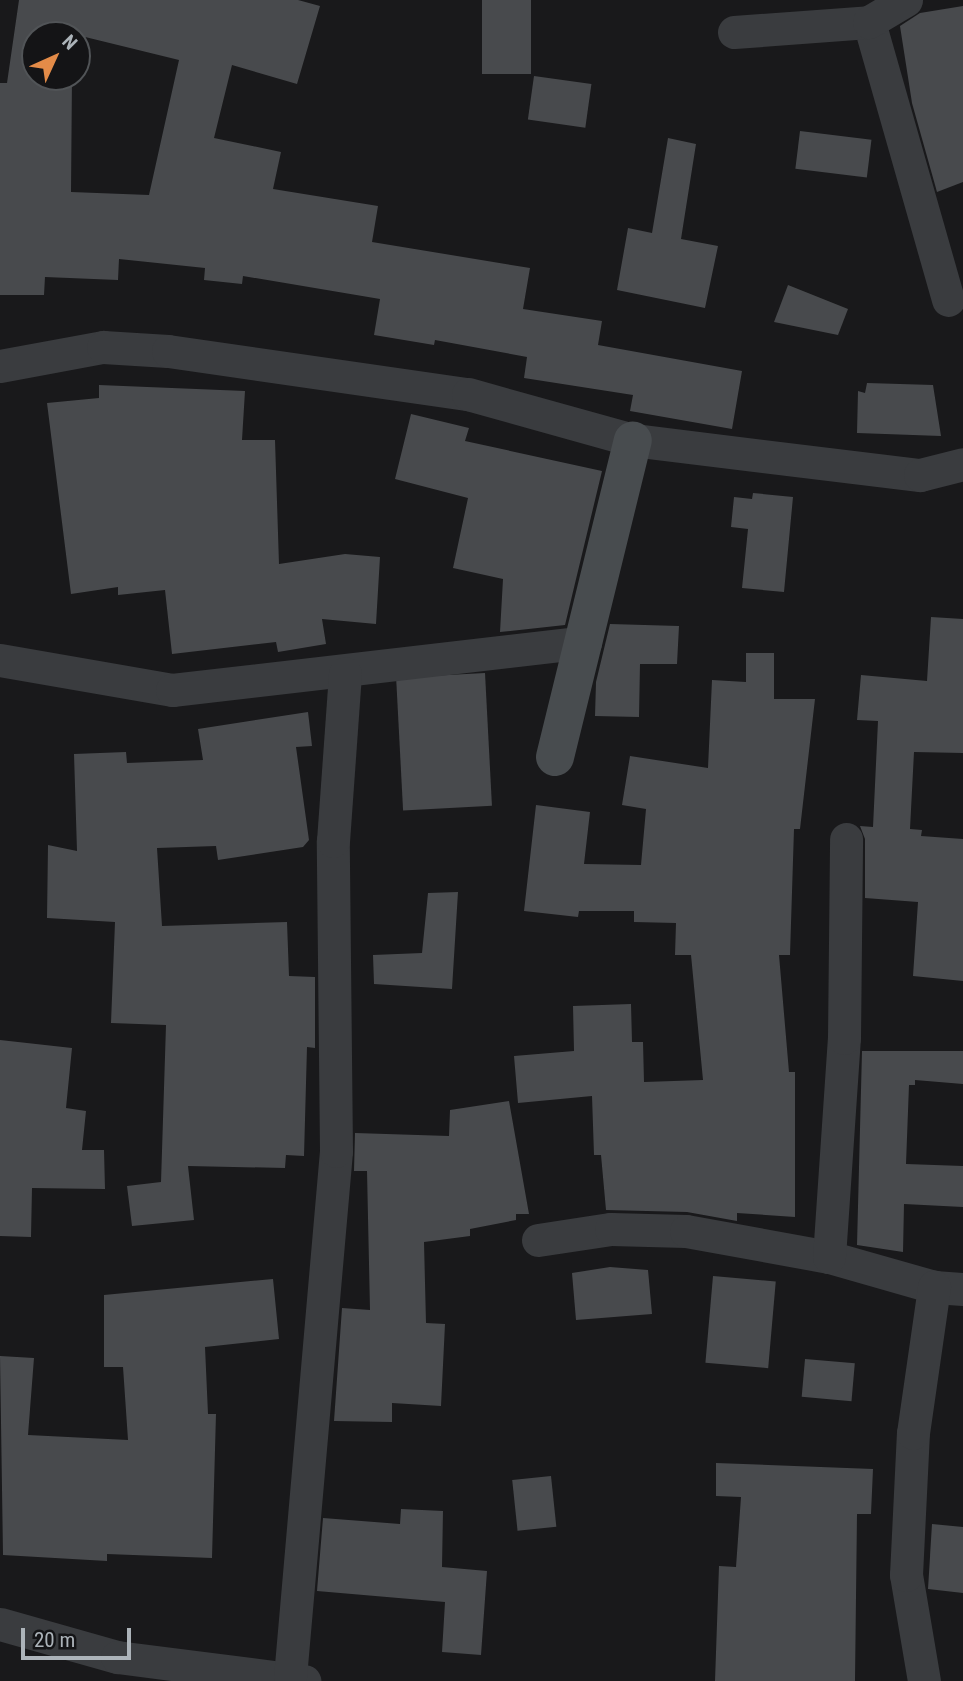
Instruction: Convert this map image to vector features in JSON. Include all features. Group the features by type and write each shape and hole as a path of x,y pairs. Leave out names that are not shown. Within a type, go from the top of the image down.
{"street":[{"path":"734,32 869,22 906,0"},
{"path":"869,22 948,300"},
{"path":"0,366 103,347 168,351 468,394 633,440 920,475 963,464"},
{"path":"555,757 633,440"},
{"path":"0,660 172,690 345,674 585,642"},
{"path":"0,1624 116,1669 297,1679 336,1150 333,841 345,674"},
{"path":"829,1257 844,1038 846,839"},
{"path":"538,1240 611,1229 686,1231 829,1257 948,1288 913,1433 906,1575 924,1681"}],"building":[{"path":"19,0 298,0 320,6 297,84 232,65 214,138 281,152 273,189 378,206 372,242 530,268 523,309 602,321 598,345 742,371 732,429 630,411 633,395 524,378 527,357 435,340 434,345 374,335 380,299 243,276 242,284 204,280 205,268 119,259 118,280 45,277 44,295 0,295 0,83 7,83","holes":["21,21 91,21 91,38 179,60 149,195 71,192 72,91 21,91"]},
{"path":"482,0 531,0 531,74 482,74"},
{"path":"963,6 963,182 937,192 912,103 900,26 920,13"},
{"path":"534,76 591,84 585,128 528,120"},
{"path":"800,131 871,140 867,177 795,169"},
{"path":"668,138 696,144 681,239 718,246 705,308 617,290 628,228 652,233"},
{"path":"788,285 848,309 838,335 774,322"},
{"path":"867,383 933,385 941,436 857,433 858,391 865,393"},
{"path":"99,385 245,391 242,440 275,440 279,564 345,554 380,557 376,624 322,619 326,644 278,652 276,642 172,654 165,590 118,595 118,587 71,594 47,403 99,398"},
{"path":"411,414 469,428 465,441 602,471 565,625 500,632 503,579 453,568 468,498 395,479"},
{"path":"753,493 793,497 784,592 742,588 748,529 731,527 734,497 752,499"},
{"path":"931,617 963,619 963,753 914,752 910,829 922,830 921,836 963,839 963,981 913,976 918,902 865,898 865,839 860,826 873,827 878,721 857,720 861,675 927,681"},
{"path":"610,624 679,626 677,664 640,664 639,717 595,716 596,682"},
{"path":"746,653 774,653 774,699 815,699 800,829 794,829 790,955 779,955 789,1072 795,1072 795,1217 737,1213 737,1221 687,1212 606,1210 601,1155 594,1155 592,1096 518,1103 514,1056 574,1051 573,1006 631,1004 632,1042 643,1042 644,1082 703,1080 691,955 675,955 676,923 634,922 634,911 579,911 578,917 524,911 536,805 590,812 584,864 641,865 646,809 622,805 630,756 708,768 712,680 746,682"},
{"path":"485,673 492,806 403,810 396,678"},
{"path":"308,712 312,746 296,747 309,840 303,847 218,860 216,846 157,848 162,926 287,922 289,976 315,977 315,1048 307,1047 304,1156 286,1155 285,1168 188,1166 194,1220 132,1226 127,1186 161,1182 166,1025 111,1023 115,922 47,918 48,845 77,851 74,754 126,752 127,763 203,760 198,729"},
{"path":"458,892 452,989 374,984 373,955 422,953 428,893"},
{"path":"0,1040 72,1048 66,1108 86,1111 82,1150 104,1150 105,1189 32,1188 31,1237 0,1236"},
{"path":"862,1051 963,1051 963,1084 915,1080 915,1085 909,1085 906,1164 963,1166 963,1207 904,1204 903,1252 857,1245"},
{"path":"509,1101 529,1214 516,1214 516,1220 470,1229 470,1236 424,1242 426,1323 445,1324 441,1406 392,1403 392,1422 334,1421 342,1308 370,1310 367,1171 354,1171 355,1133 449,1136 450,1110"},
{"path":"610,1267 648,1270 652,1314 576,1320 572,1273"},
{"path":"713,1276 776,1281 768,1368 705,1363"},
{"path":"273,1279 279,1339 205,1347 208,1414 216,1414 212,1558 107,1554 107,1561 3,1555 0,1356 34,1358 28,1435 128,1440 123,1367 104,1367 104,1295"},
{"path":"805,1359 855,1363 851,1401 802,1397"},
{"path":"716,1463 873,1469 871,1514 857,1514 855,1681 715,1681 719,1566 736,1567 741,1497 716,1496"},
{"path":"551,1476 556,1527 518,1531 512,1480"},
{"path":"401,1509 443,1511 442,1567 487,1571 481,1655 442,1652 445,1602 317,1591 323,1518 400,1524"},
{"path":"932,1524 963,1527 963,1593 928,1589"}]}
